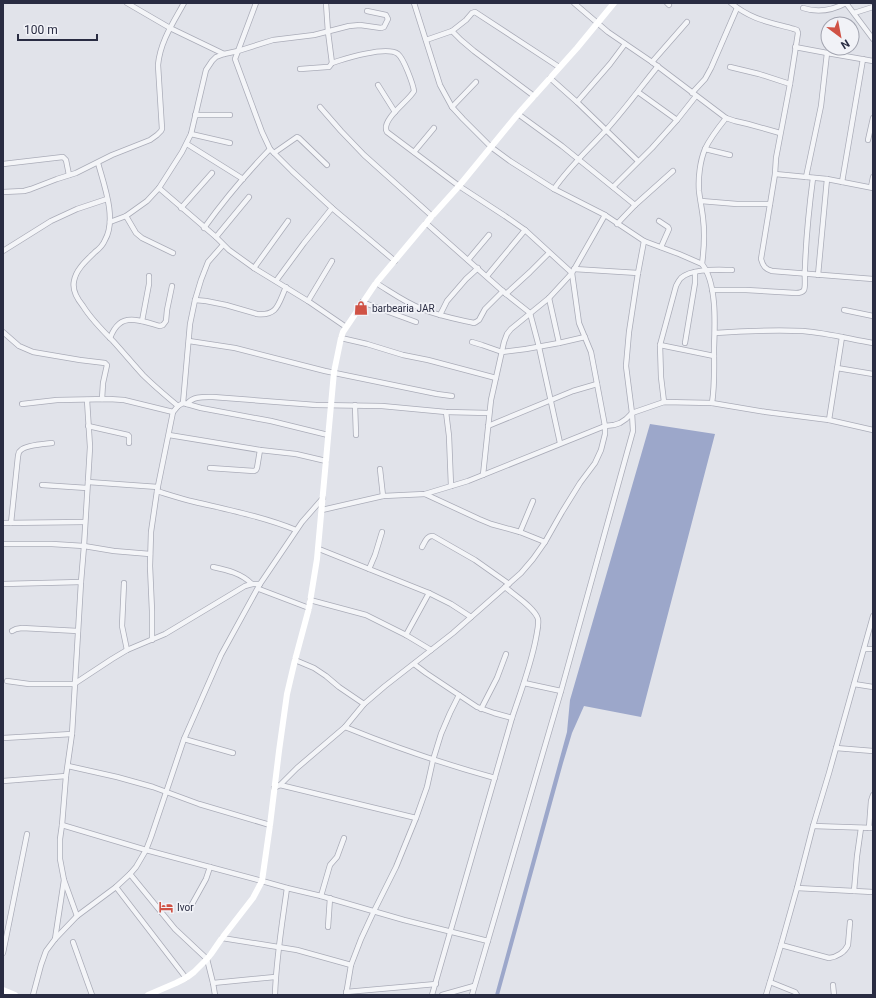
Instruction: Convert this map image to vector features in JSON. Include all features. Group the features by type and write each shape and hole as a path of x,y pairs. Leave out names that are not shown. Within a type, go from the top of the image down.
{"street":[{"path":"126,3 170,28 224,54"},
{"path":"3,192 24,191 70,175 157,136 161,131 158,65 159,55 170,28 184,3"},
{"path":"256,3 236,56 235,63 270,149 332,208 395,261"},
{"path":"326,3 332,63"},
{"path":"414,3 440,85 452,107 490,147 554,190 605,215 644,241 702,264 707,271 712,290 715,321 714,383 712,403"},
{"path":"574,3 597,24 658,66 726,118 780,134"},
{"path":"148,995 186,978 207,959 253,898 262,881 277,787 288,694 295,660 309,608 319,548 334,372 341,338 346,327 376,283 518,114 577,48 614,3"},
{"path":"731,3 753,17 797,30 798,33 776,158 775,174 761,259 763,265 766,269 772,271 873,279"},
{"path":"803,8 812,11 822,11 833,9 846,3 873,39"},
{"path":"854,13 873,7"},
{"path":"613,187 652,148 677,120 711,68 737,8"},
{"path":"110,222 126,216 147,201 159,188 187,144 191,134 206,70 216,57 273,40 314,35 349,26 384,27 388,19 386,15 367,11"},
{"path":"426,40 452,32 472,13 475,12 559,67"},
{"path":"652,62 687,22"},
{"path":"452,32 464,44 534,96"},
{"path":"577,102 625,44"},
{"path":"795,47 820,52"},
{"path":"300,70 329,67 332,63 375,52 394,52 400,55 414,86 414,91 388,120 386,129 390,134 459,186 525,230 549,253 573,271 638,273"},
{"path":"806,177 821,106 827,56"},
{"path":"845,56 873,60"},
{"path":"842,182 863,59"},
{"path":"554,190 562,178 606,130 658,66"},
{"path":"730,67 790,84"},
{"path":"550,78 638,161"},
{"path":"452,107 476,82"},
{"path":"378,85 395,112"},
{"path":"638,92 677,120"},
{"path":"320,107 341,132 364,155 432,216"},
{"path":"518,114 562,146 635,205"},
{"path":"195,115 230,115"},
{"path":"702,264 704,232 699,190 701,162 705,149 726,118"},
{"path":"868,140 873,118"},
{"path":"414,152 434,128"},
{"path":"191,134 230,143"},
{"path":"274,153 297,137 327,166"},
{"path":"187,144 243,179"},
{"path":"204,228 221,204 254,165 270,149"},
{"path":"705,149 730,155"},
{"path":"3,164 63,157 66,160 70,175"},
{"path":"98,163 108,199 110,222 105,240 97,251 83,264 74,280 73,286 75,293 82,306 144,376 178,406"},
{"path":"617,224 635,205 673,171"},
{"path":"181,208 212,173"},
{"path":"775,174 827,179 872,187 873,177"},
{"path":"712,290 801,293 803,291 805,288 804,274 806,243 813,178"},
{"path":"818,275 827,179"},
{"path":"159,188 229,250 254,268 308,301 346,327"},
{"path":"216,237 249,197"},
{"path":"3,251 51,221 77,209 108,199"},
{"path":"701,201 737,204 770,204"},
{"path":"276,281 332,208"},
{"path":"483,475 489,413 507,334 549,298 573,271 605,215"},
{"path":"126,216 136,233 142,238 173,253"},
{"path":"254,268 288,221"},
{"path":"659,221 669,229 661,248"},
{"path":"426,223 530,313 539,346 560,443"},
{"path":"487,276 525,230"},
{"path":"468,260 489,235"},
{"path":"472,995 561,691 632,431 632,413 626,366 638,273 644,241"},
{"path":"185,403 190,324 195,300 208,262 223,245"},
{"path":"376,283 398,297 420,308 440,315 474,323 479,320 485,309 530,272 549,253"},
{"path":"308,301 332,261"},
{"path":"440,315 447,301 466,279 478,268"},
{"path":"664,402 661,377 660,345 676,286 681,278 686,274 695,272 732,270"},
{"path":"277,787 297,768 345,728 364,704 471,617 521,573 545,542 562,512 594,463 601,450 605,434 605,426 591,352 579,323 573,271"},
{"path":"685,343 695,283 695,272"},
{"path":"142,321 149,276"},
{"path":"110,338 115,328 120,323 126,321 134,320 160,326 163,325 165,323 166,310 172,286"},
{"path":"195,300 206,301 265,315 270,314 277,307 286,287"},
{"path":"549,298 559,343"},
{"path":"362,302 416,322"},
{"path":"844,310 873,316"},
{"path":"714,333 754,331 804,332 873,343"},
{"path":"3,332 20,346 33,352 80,360 105,362 107,365 102,399"},
{"path":"472,342 502,352 526,350 584,337"},
{"path":"829,420 842,337"},
{"path":"341,338 496,378"},
{"path":"189,341 235,348 334,372 436,394 452,396"},
{"path":"660,345 714,356"},
{"path":"837,368 873,374"},
{"path":"488,426 573,391 597,384"},
{"path":"152,640 150,554 151,532 157,489 173,412 178,406 203,396 331,406 382,406 446,412 489,413"},
{"path":"22,404 57,400 124,400 173,412"},
{"path":"77,916 64,880 60,859 60,839 72,734 88,482 90,447 87,400"},
{"path":"322,510 383,496 424,494 451,486 483,475 605,426 620,423 632,413 664,402 712,403 829,420 873,430"},
{"path":"185,403 201,408 272,421 328,435"},
{"path":"355,405 356,435"},
{"path":"446,412 451,486"},
{"path":"88,426 128,435 130,438 129,443"},
{"path":"169,435 260,450 296,454 326,461"},
{"path":"11,523 19,451 22,448 52,443"},
{"path":"210,468 254,471 257,468 260,450"},
{"path":"380,469 383,496"},
{"path":"88,482 157,489 193,502 255,516 296,530"},
{"path":"42,485 87,488"},
{"path":"424,494 479,519 520,532 545,542"},
{"path":"33,995 46,951 55,938 77,916 116,887 130,874 146,850 184,739 221,655 259,586 296,530 323,498"},
{"path":"520,532 533,501"},
{"path":"3,523 85,522"},
{"path":"369,569 382,532"},
{"path":"422,547 429,537 433,536 475,560 510,584"},
{"path":"3,544 52,544 84,546 114,551 150,554"},
{"path":"319,548 429,593 451,604 471,617"},
{"path":"213,567 235,572 252,584 309,608"},
{"path":"3,584 81,582"},
{"path":"124,583 122,626 127,650"},
{"path":"7,681 29,684 74,684 127,650 165,634 245,586 252,584"},
{"path":"432,995 512,718 524,683 537,630 538,620 535,614 505,587"},
{"path":"406,635 429,593"},
{"path":"310,600 366,615 406,635 431,650"},
{"path":"766,995 873,616"},
{"path":"12,631 22,628 78,631"},
{"path":"864,648 873,649"},
{"path":"481,709 497,678 506,654"},
{"path":"295,660 314,668 364,704"},
{"path":"414,664 481,709 512,718"},
{"path":"524,683 561,691"},
{"path":"854,684 873,687"},
{"path":"436,984 346,993 351,965 361,939 396,867 416,818 427,787 440,734 459,695"},
{"path":"345,728 433,760 495,778"},
{"path":"3,738 72,734"},
{"path":"184,739 233,753"},
{"path":"836,748 873,751"},
{"path":"68,766 153,787 199,804 270,825"},
{"path":"3,781 66,776"},
{"path":"277,787 416,818"},
{"path":"813,826 871,828 871,801 873,795"},
{"path":"62,825 146,850 330,898 404,920 488,941"},
{"path":"854,891 861,828"},
{"path":"3,953 27,834"},
{"path":"321,896 330,865 337,857 344,838"},
{"path":"191,906 206,879 210,867"},
{"path":"130,874 176,929 207,959 215,995"},
{"path":"55,938 64,880"},
{"path":"116,887 186,978"},
{"path":"274,995 278,947 287,888"},
{"path":"797,888 873,892"},
{"path":"328,927 330,898"},
{"path":"781,945 832,958 847,949 850,922"},
{"path":"222,938 304,952 351,965"},
{"path":"73,942 92,995"},
{"path":"213,983 275,977"},
{"path":"770,982 795,992 797,995"},
{"path":"833,985 834,995"},
{"path":"442,995 474,986"},
{"path":"3,990 16,995"}],"water":[{"path":"650,424 715,434 641,717 584,706 572,733 563,763 499,995 495,995 567,732 570,700"}],"place":[{"name":"barbearia JAR","path":"361,308"},
{"name":"Ivor","path":"166,907"}]}
